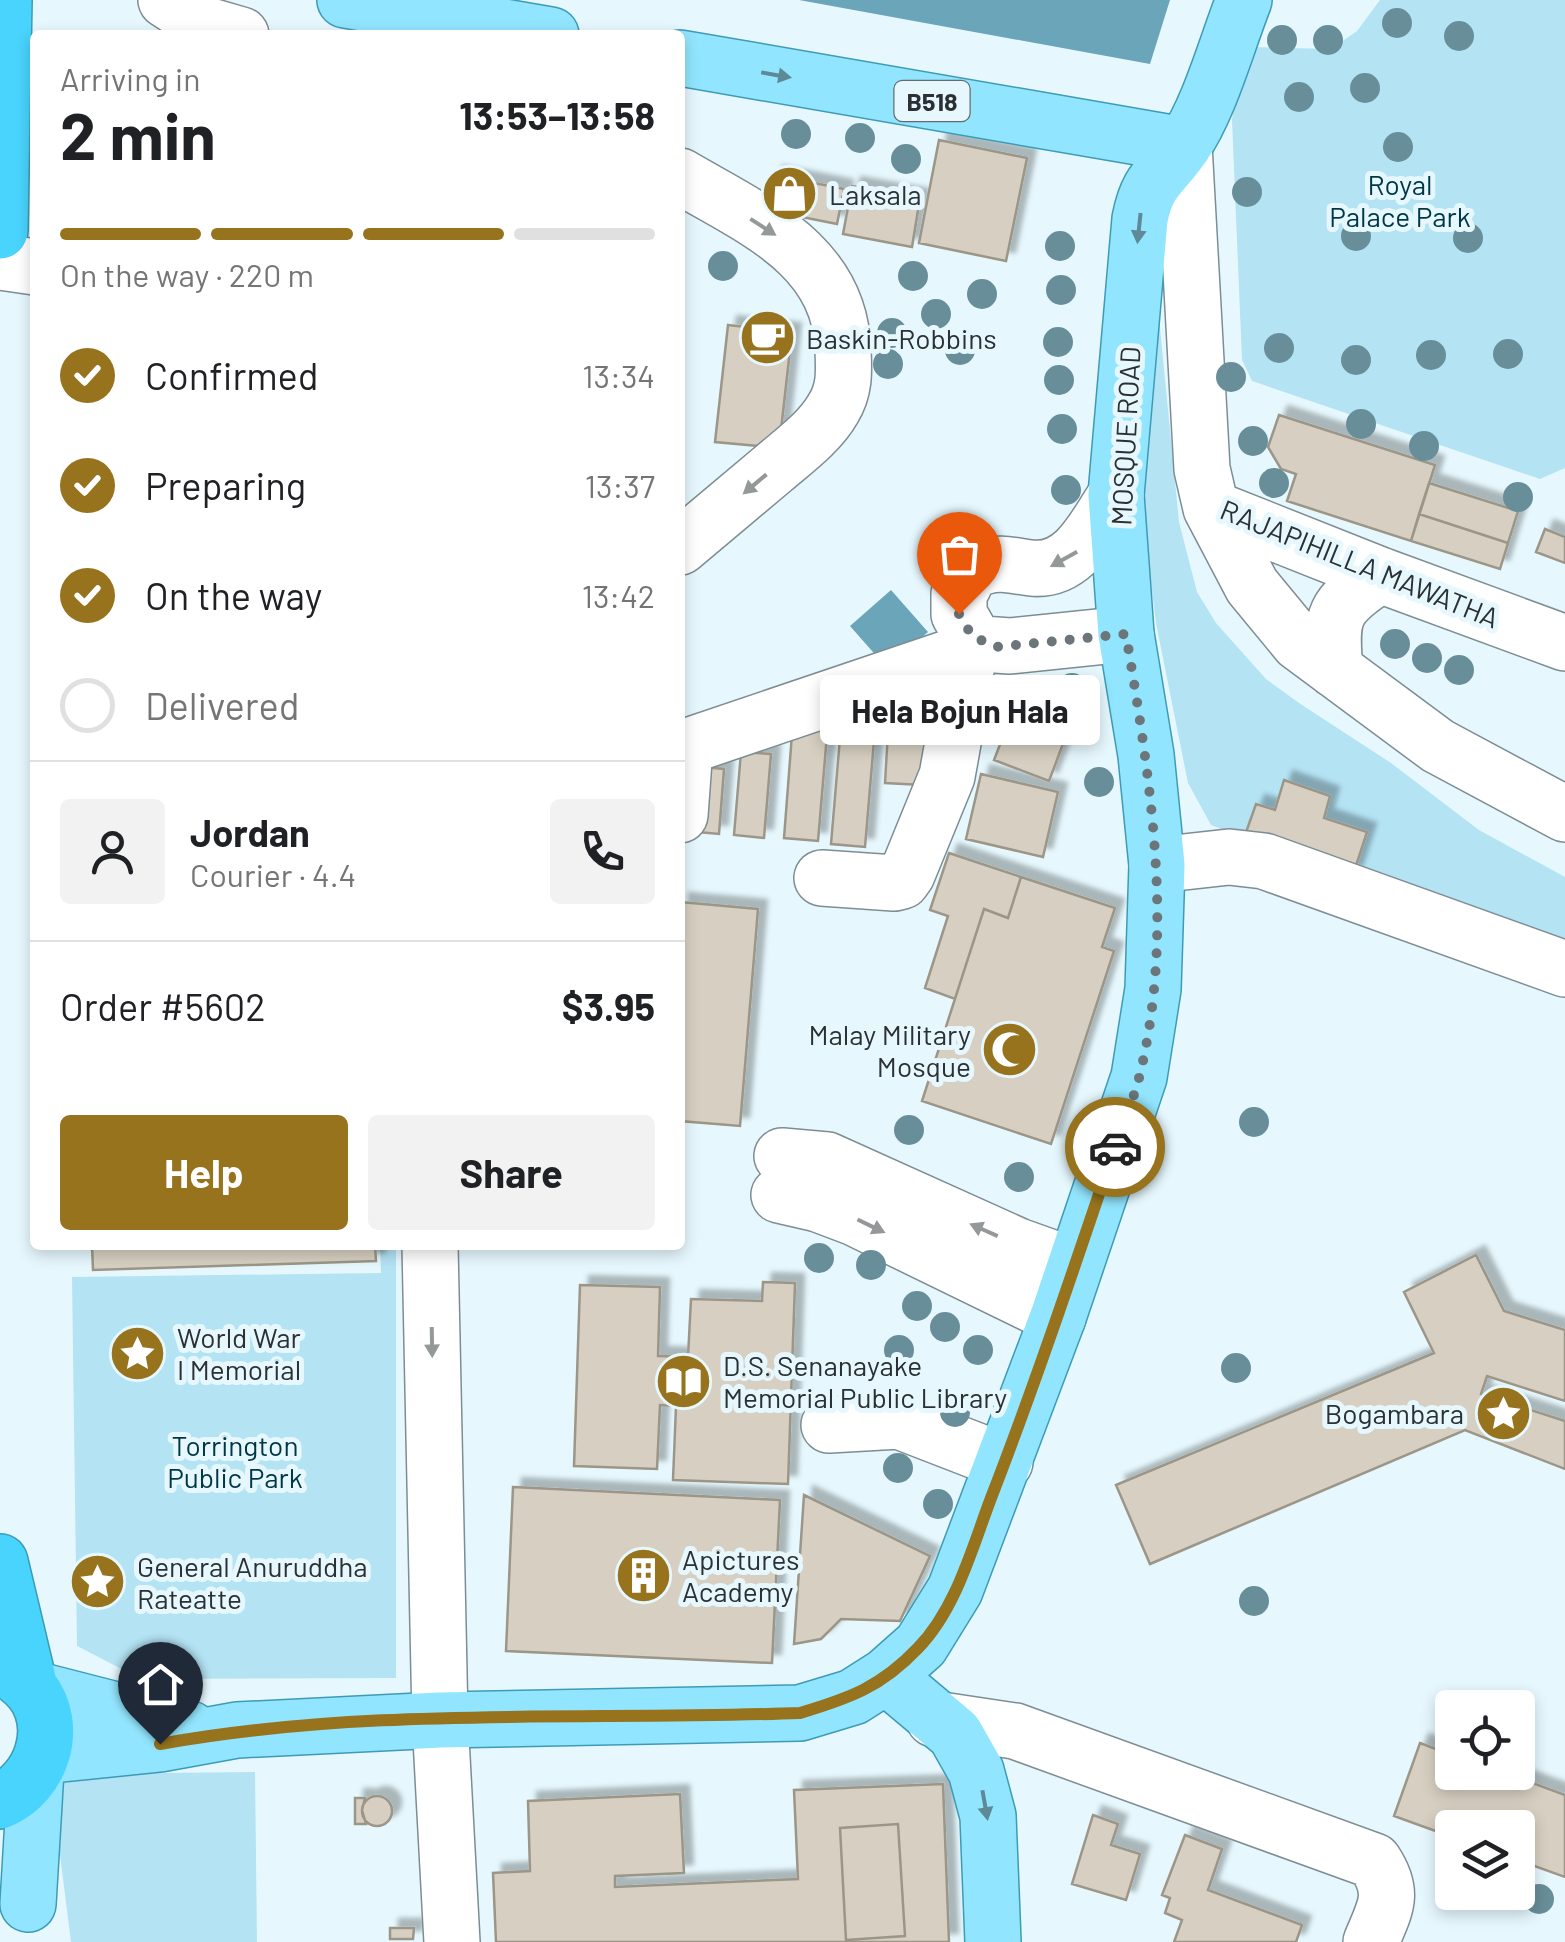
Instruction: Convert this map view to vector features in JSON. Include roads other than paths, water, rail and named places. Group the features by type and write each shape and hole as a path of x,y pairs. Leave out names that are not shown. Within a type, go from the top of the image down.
{"highway":[{"path":"0,230 4,0"},
{"path":"0,1562 15,1677 44,1718 26,1776"}],"main road":[{"path":"345,0 521,30"},
{"name":"MOSQUE ROAD","path":"26,1776 237,1730 440,1720 800,1713 853,1697 921,1646 956,1590 1058,1317 1139,1077 1153,989 1157,865 1146,754 1126,634 1116,494 1140,219 1153,180 1184,145 1244,0"},
{"name":"B518","path":"685,59 1184,145"},
{"path":"886,1676 955,1734 985,1794 993,1942"},
{"name":"MOSQUE ROAD","path":"15,1677 212,1735"},
{"path":"26,1776 32,1923"},
{"path":"0,1842 32,1923"}],"street":[{"path":"166,0 202,24 223,30"},
{"name":"RAJAPIHILLA MAWATHA","path":"1184,145 1202,469 1211,508 1380,576 1565,643"},
{"path":"685,179 804,256 821,275 832,296 842,320 844,352 844,388 832,412 803,444 685,543"},
{"path":"0,262 30,266"},
{"path":"685,747 972,610 1007,564 1053,568 1079,551 1116,494"},
{"path":"1211,508 1252,586 1299,643 1438,746 1565,814"},
{"path":"1335,670 1332,631 1346,597 1380,576"},
{"path":"972,610 996,647 1126,634"},
{"path":"822,878 894,883 907,874 946,776 972,610"},
{"path":"1157,865 1229,857 1264,861 1565,968"},
{"path":"1058,1317 855,1218 818,1204 780,1176 827,1160 1018,1246 1074,1266"},
{"path":"430,1250 440,1720 452,1942"},
{"path":"829,1425 899,1421 1005,1462"},
{"path":"934,1719 1014,1731 1374,1860 1385,1877 1388,1900 1371,1942"}],"place":[{"name":"Laksala","path":"790,194"},
{"name":"Baskin-Robbins","path":"767,338"},
{"name":"Hela Bojun Hala","path":"959,614"},
{"name":"Malay Military Mosque","path":"1010,1050"},
{"name":"World War I Memorial","path":"138,1353"},
{"name":"D.S. Senanayake Memorial Public Library","path":"684,1381"},
{"name":"Bogambara","path":"1503,1413"},
{"name":"Apictures Academy","path":"643,1575"},
{"name":"General Anuruddha Rateatte","path":"98,1582"}],"park label":[{"name":"Royal Palace Park","path":"1400,200"},
{"name":"Torrington Public Park","path":"235,1461"}]}
